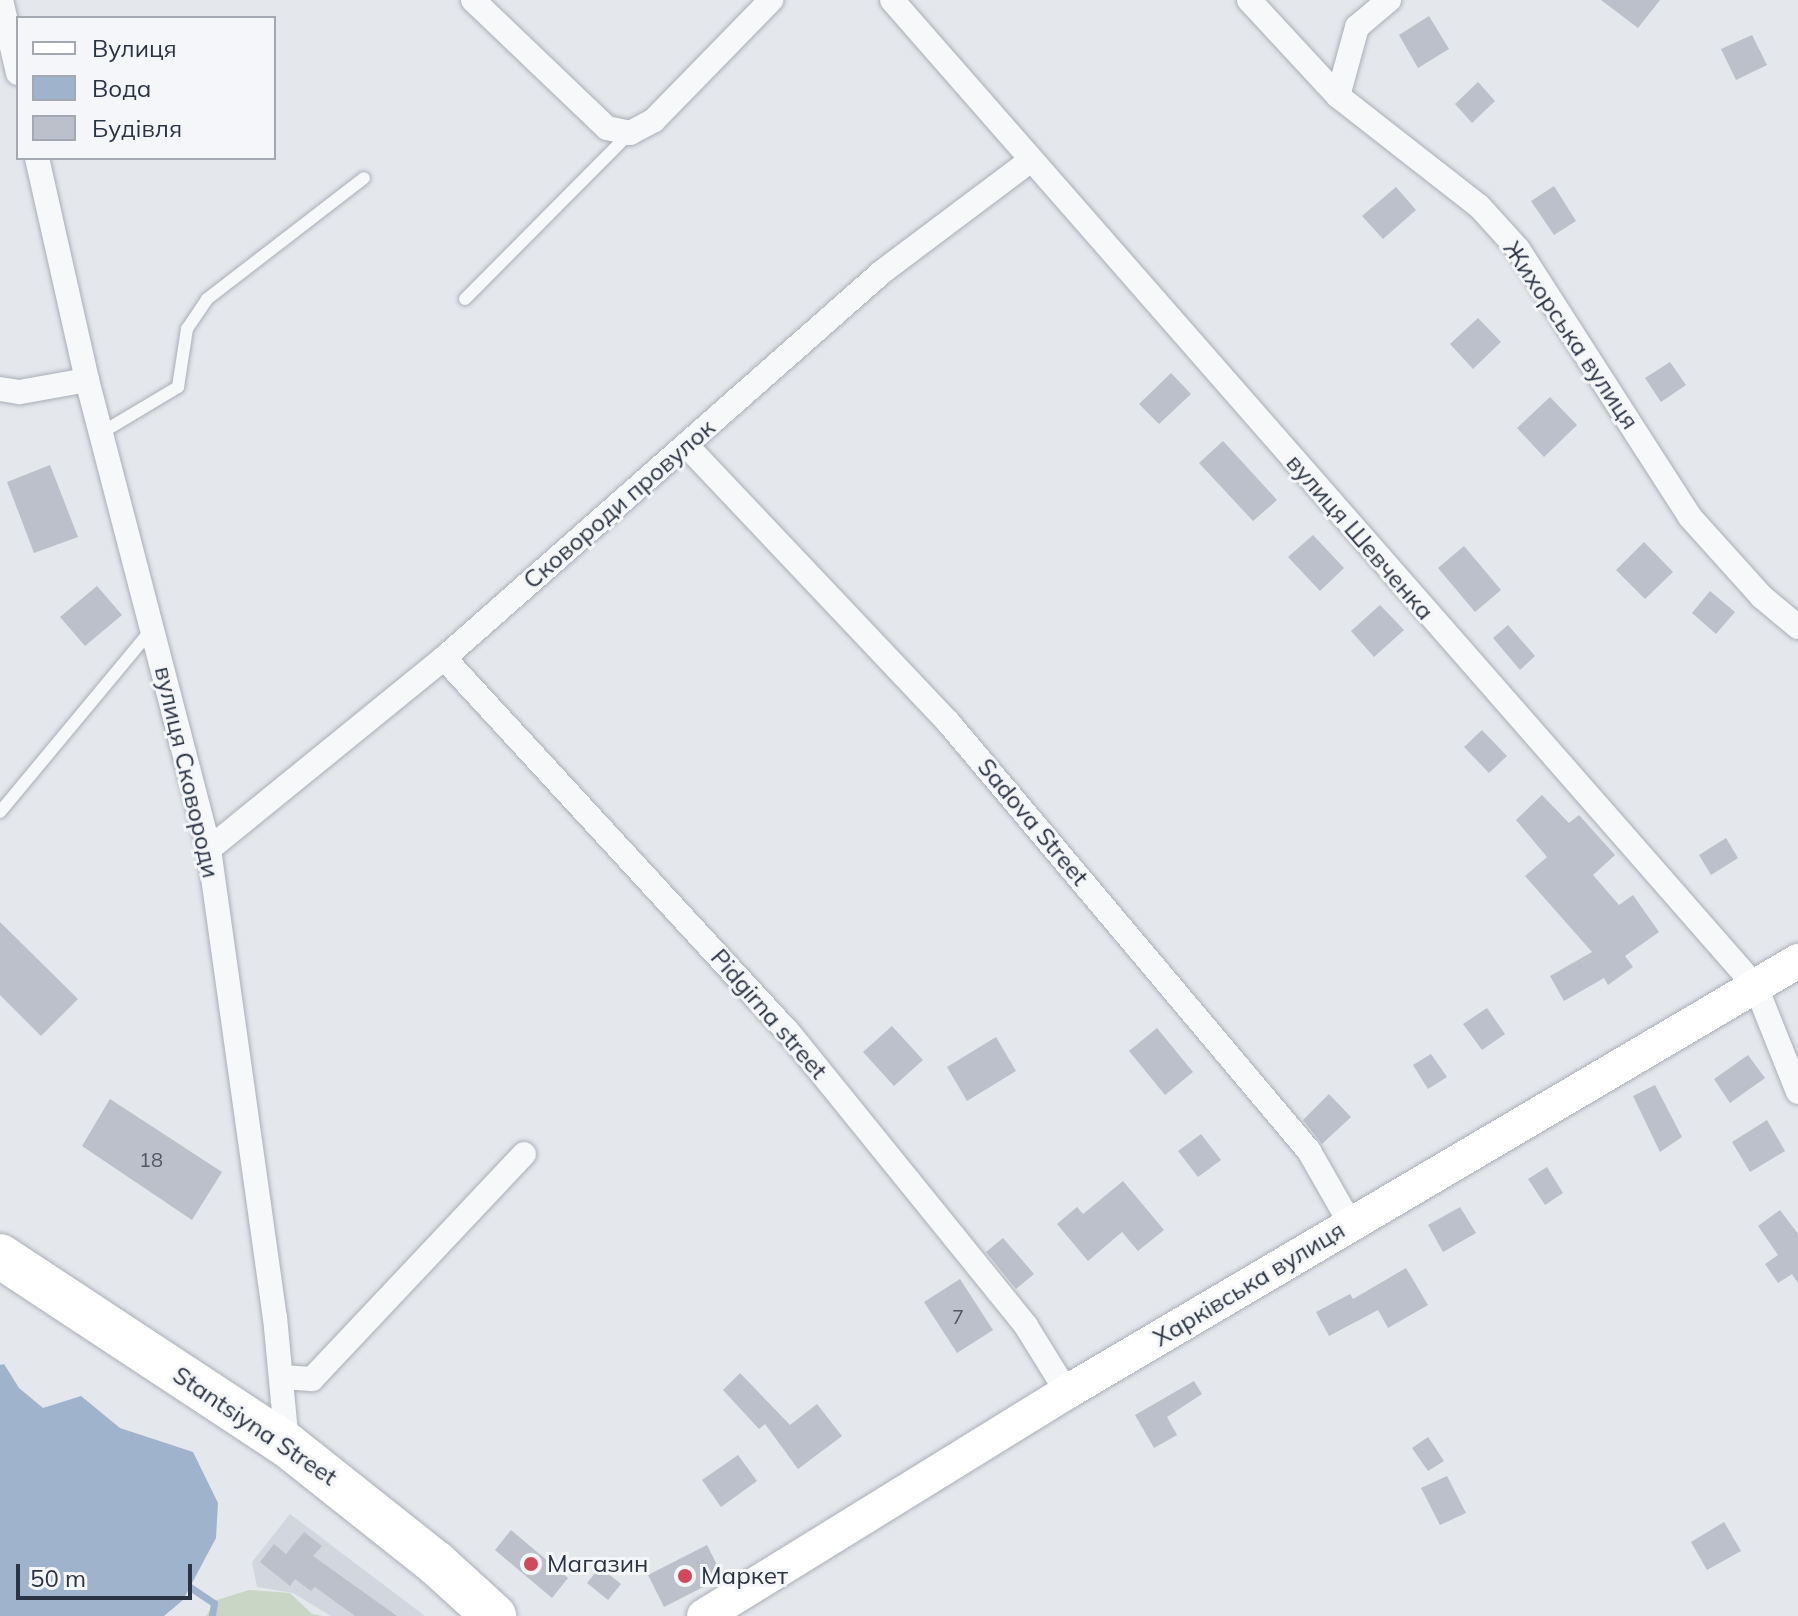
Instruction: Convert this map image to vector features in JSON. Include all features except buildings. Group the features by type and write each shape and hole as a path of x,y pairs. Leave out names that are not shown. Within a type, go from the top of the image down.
{"highway":[{"name":"Stantsiyna Street","path":"0,1256 287,1445 436,1563 494,1616"}],"main road":[{"name":"Харківська вулиця","path":"704,1616 1067,1392 1798,961"}],"street":[{"path":"1,0 16,64"},
{"path":"473,0 607,128 630,133 654,120 771,0"},
{"name":"вулиця Шевченка","path":"892,0 1756,987 1798,1092"},
{"name":"Жихорська вулиця","path":"1249,0 1338,96 1479,206 1518,249 1690,517 1762,597 1798,627"},
{"path":"1338,96 1357,27 1389,0"},
{"name":"вулиця Сковороди","path":"37,160 87,380 209,849 282,1377 287,1445"},
{"name":"Сковороди провулок","path":"209,849 444,658 882,272 1030,161"},
{"path":"0,389 20,392 87,380"},
{"name":"Sadova Street","path":"686,445 948,722 1309,1151 1350,1223"},
{"name":"Pidgirna street","path":"444,658 789,1033 1026,1326 1067,1392"},
{"path":"282,1377 312,1379 524,1154"}],"lane":[{"path":"465,299 630,133"},
{"path":"101,433 178,387 187,329 207,299 364,178"},
{"path":"0,812 153,627"}],"shaded area":[{"path":"290,1514 425,1616 331,1616 293,1593 257,1587 252,1562"}],"green space":[{"path":"249,1590 290,1593 312,1614 323,1616 206,1616 217,1600"}],"water":[{"path":"4,1364 19,1388 43,1408 81,1396 120,1428 193,1452 218,1503 216,1538 183,1600 164,1616 0,1616 0,1365"}],"waterway":[{"path":"184,1583 214,1603 212,1616"}],"place":[{"name":"Магазин","path":"531,1564"},
{"name":"Маркет","path":"685,1576"}]}
